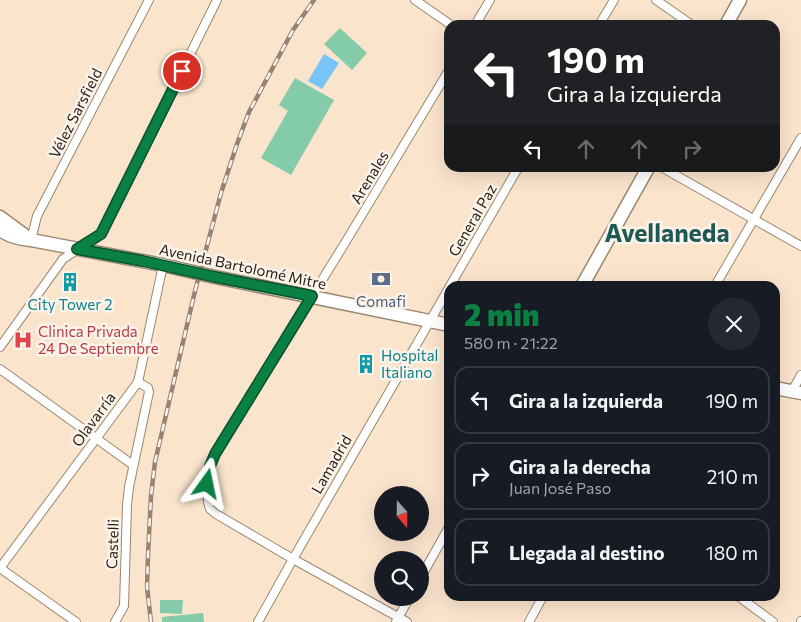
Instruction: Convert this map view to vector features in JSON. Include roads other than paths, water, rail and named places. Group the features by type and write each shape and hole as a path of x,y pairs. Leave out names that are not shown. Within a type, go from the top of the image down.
{"main road":[{"path":"729,20 740,0"},
{"path":"585,281 646,172"},
{"name":"Avenida Bartolomé Mitre","path":"0,217 31,240"},
{"name":"Avenida Bartolomé Mitre","path":"0,230 6,235 18,239 163,265 444,324"},
{"path":"780,389 796,392"}],"street":[{"name":"Vélez Sarsfield","path":"31,240 34,222 148,0"},
{"path":"0,347 60,262 77,249 98,237 103,230 217,0"},
{"path":"415,0 444,20"},
{"path":"478,20 490,0"},
{"path":"602,20 614,0"},
{"path":"656,0 685,20"},
{"name":"Arenales","path":"312,296 444,78"},
{"path":"718,281 801,138"},
{"name":"General Paz","path":"452,281 516,172"},
{"path":"670,172 801,246"},
{"name":"Olavarría","path":"0,568 138,382 163,265"},
{"path":"312,296 215,454 208,475 208,502 210,508 216,514 397,620 407,622"},
{"name":"General Paz","path":"430,321 444,296"},
{"name":"Lamadrid","path":"258,622 430,321"},
{"path":"0,369 134,465"},
{"path":"796,392 801,375"},
{"name":"Castelli","path":"115,622 124,606 127,506 149,392 148,388 138,382"},
{"path":"429,563 444,536"},
{"path":"0,568 76,622"},
{"path":"529,622 540,601"},
{"path":"745,601 773,622"},
{"path":"397,620 405,606"}],"water":[{"path":"324,54 339,63 322,89 308,81"}],"railway":[{"path":"151,622 147,587 151,496 155,462 195,291 221,193 249,112 293,30 314,0"}],"place":[{"name":"Comafi","path":"381,279"},
{"name":"City Tower 2","path":"70,282"},
{"name":"Clinica Privada 24 De Septiembre","path":"23,340"},
{"name":"Hospital Italiano","path":"366,364"}],"district":[{"name":"Avellaneda","path":"667,232"}]}
